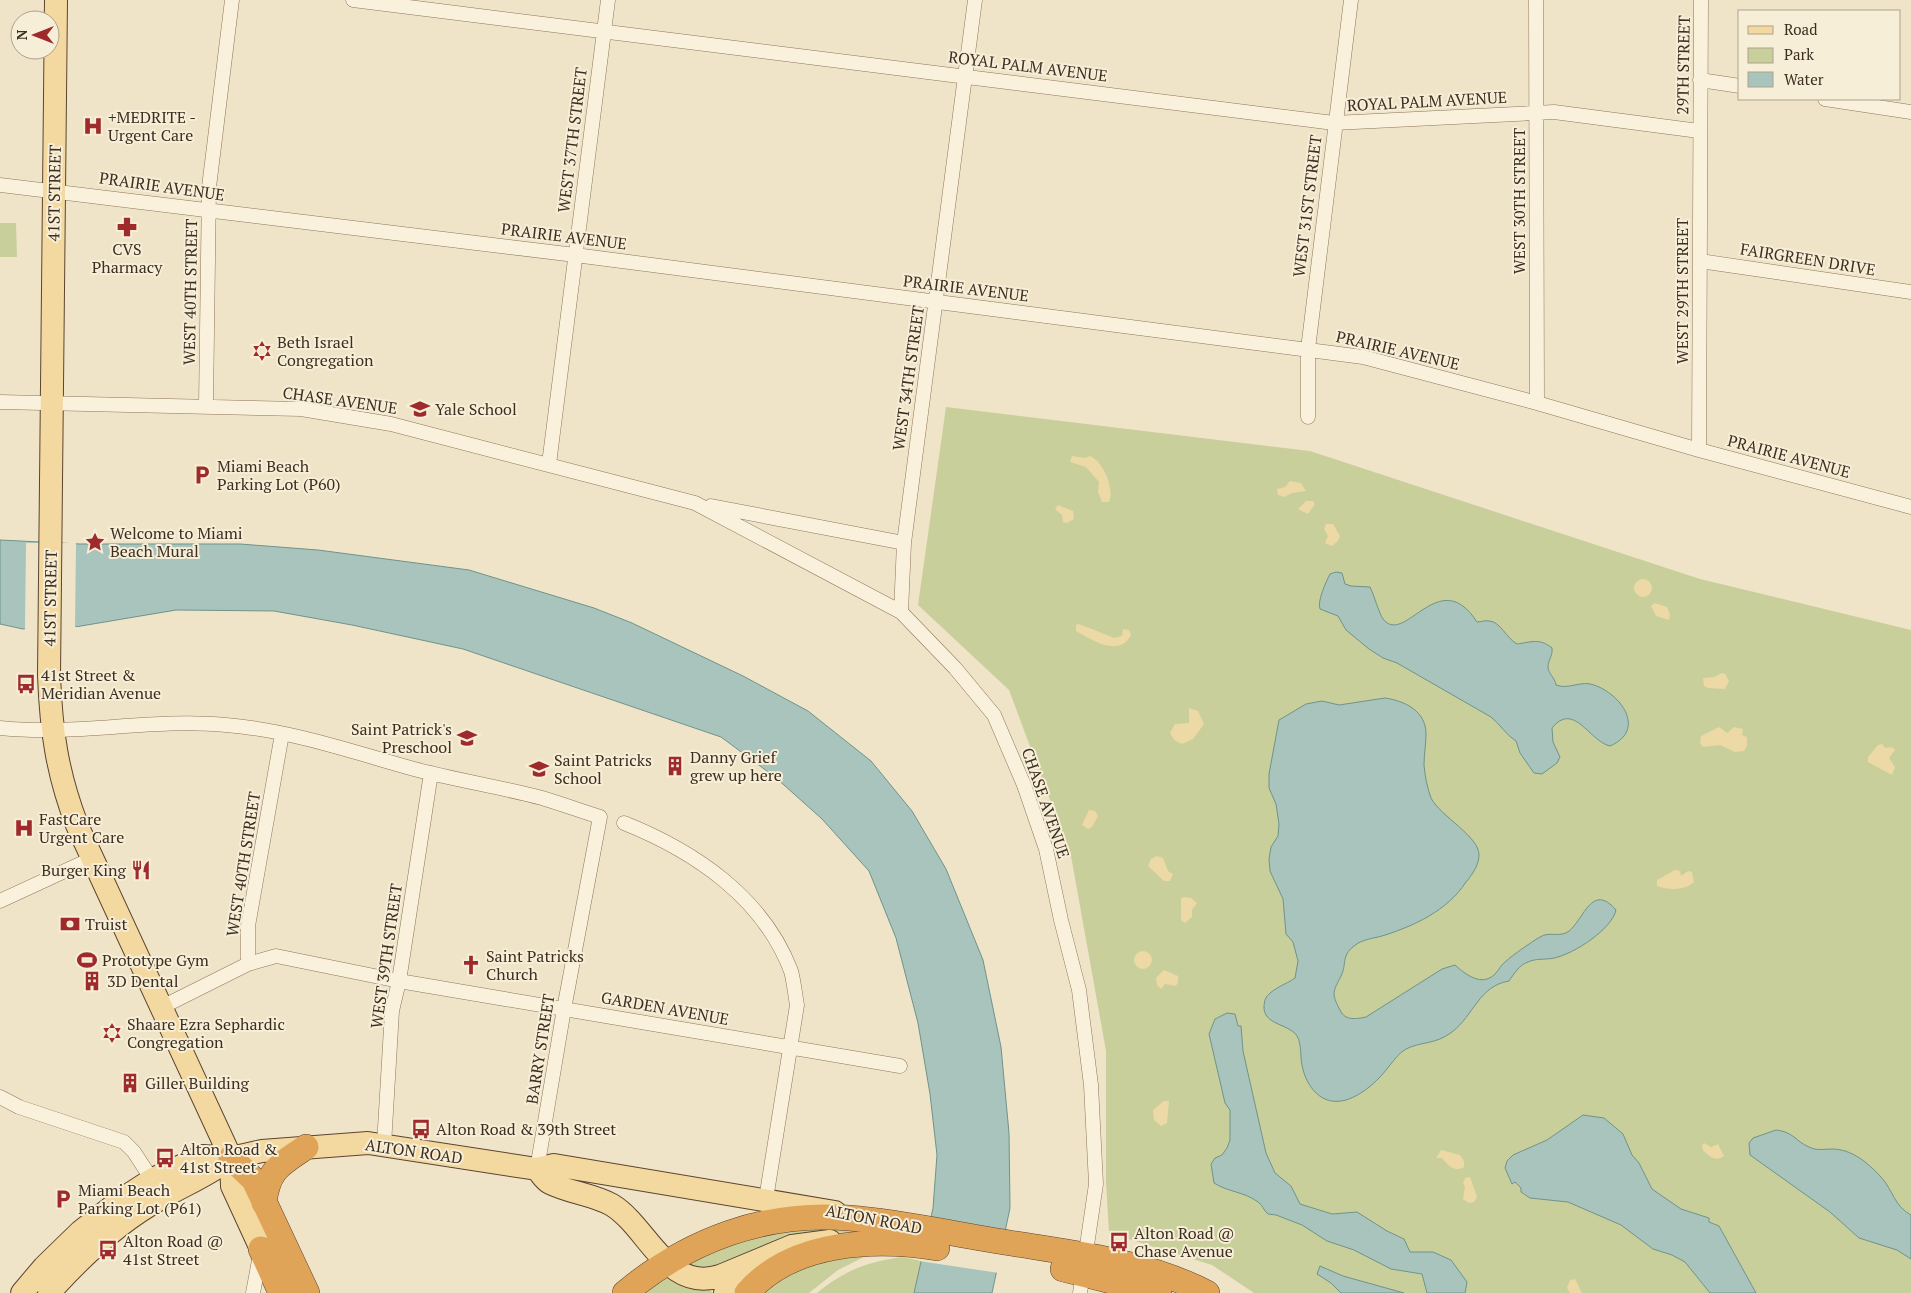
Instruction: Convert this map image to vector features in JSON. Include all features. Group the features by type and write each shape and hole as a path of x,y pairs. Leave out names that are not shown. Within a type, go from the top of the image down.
{"highway":[{"path":"264,1203 267,1185 274,1170 306,1147"},
{"path":"231,1158 254,1180 307,1293"},
{"path":"626,1293 666,1262 706,1242 759,1225 816,1217 863,1219"},
{"name":"ALTON ROAD","path":"863,1219 906,1234 1008,1252 1160,1293"},
{"path":"747,1293 771,1272 808,1255 906,1234"},
{"path":"261,1249 281,1293"},
{"name":"ALTON ROAD","path":"1084,1274 1155,1270 1207,1293"}],"main road":[{"name":"41ST STREET","path":"56,0 50,630 52,731 61,781 77,824 231,1158"},
{"name":"ALTON ROAD","path":"49,1293 78,1260 157,1189 203,1156 231,1158 262,1151 306,1147 360,1143 384,1145 537,1169 554,1165 766,1199 863,1219"},
{"path":"231,1158 232,1186 261,1249"},
{"name":"ALTON ROAD","path":"537,1169 549,1183 587,1194 614,1207 629,1220 666,1262 691,1277 711,1279 792,1246 857,1236 880,1237 906,1234"},
{"name":"ALTON ROAD","path":"22,1293 44,1267 80,1232 122,1198 157,1189"},
{"path":"725,1293 775,1261 830,1241"}],"street":[{"name":"WEST 40TH STREET","path":"206,406 208,210 232,0"},
{"name":"ROYAL PALM AVENUE","path":"353,0 1334,123 1554,112 1699,131"},
{"name":"WEST 37TH STREET","path":"549,464 608,0"},
{"name":"WEST 34TH STREET","path":"900,612 904,543 975,0"},
{"name":"WEST 31ST STREET","path":"1308,417 1308,349 1334,123 1351,0"},
{"name":"WEST 30TH STREET","path":"1536,0 1537,402"},
{"name":"29TH STREET","path":"1699,131 1701,0"},
{"path":"1700,80 1738,86"},
{"path":"1832,100 1911,112"},
{"name":"WEST 29TH STREET","path":"1699,131 1699,450"},
{"name":"PRAIRIE AVENUE","path":"0,184 575,255 1363,357 1537,402 1699,450 1911,507"},
{"name":"FAIRGREEN DRIVE","path":"1700,261 1911,292"},
{"name":"CHASE AVENUE","path":"0,402 301,409 391,424 695,503 904,543"},
{"name":"CHASE AVENUE","path":"695,503 900,612 955,668 994,715 1024,785 1046,849 1060,920 1079,990 1092,1085 1096,1184 1084,1274"},
{"path":"0,728 52,731 183,723 227,724 282,734 431,773"},
{"name":"WEST 40TH STREET","path":"248,964 248,926 282,734"},
{"name":"BARRY STREET","path":"431,773 542,798 600,817 564,1009 537,1169"},
{"name":"WEST 39TH STREET","path":"384,1145 392,1011 399,981 431,773"},
{"path":"624,823 663,839 715,872 752,906 776,939 791,973 797,1005 766,1199"},
{"path":"0,900 93,858"},
{"name":"GARDEN AVENUE","path":"248,964 276,956 399,981 900,1066"},
{"path":"162,1007 248,964"},
{"path":"0,1097 19,1107 124,1142 157,1189"},
{"path":"0,1108 19,1107"},
{"path":"253,1293 261,1249"}],"green space":[{"path":"0,223 16,223 17,257 0,257"},
{"path":"946,407 1310,451 1700,579 1911,630 1911,1293 1254,1293 1212,1265 1109,1233 1106,1182 1106,1051 1071,856 1009,690 918,605"},
{"path":"804,1225 874,1232 832,1233 719,1272 692,1269 690,1265 697,1258 724,1246"},
{"path":"868,1255 838,1270 809,1293 764,1293 763,1285 802,1263"},
{"path":"902,1257 922,1261 914,1293 817,1293 837,1278 857,1268"},
{"path":"665,1276 710,1290 713,1293 638,1293"}],"sand":[{"path":"1072,456 1085,458 1090,456 1099,463 1109,483 1109,502 1102,502 1098,492 1099,482 1086,467 1070,462"},
{"path":"1290,481 1301,483 1306,491 1292,493 1284,497 1278,495 1277,489 1285,487"},
{"path":"1306,501 1313,501 1315,504 1308,514 1298,509"},
{"path":"1058,505 1073,511 1074,519 1067,523 1063,522 1062,515 1055,509"},
{"path":"1326,524 1333,524 1340,536 1338,541 1332,546 1325,543 1328,536 1324,529"},
{"path":"1639,579 1647,579 1652,584 1650,595 1639,597 1634,592 1634,584"},
{"path":"1655,603 1667,607 1670,615 1669,620 1656,616 1651,606"},
{"path":"1078,624 1114,638 1122,636 1123,629 1129,630 1131,635 1126,642 1120,645 1105,645 1076,631 1076,625"},
{"path":"1722,673 1725,674 1729,681 1725,689 1704,686 1703,678 1714,677"},
{"path":"1189,708 1198,711 1204,724 1193,739 1182,744 1174,740 1170,733 1175,724 1189,723"},
{"path":"1719,727 1727,733 1734,727 1743,729 1742,735 1747,737 1747,746 1744,751 1735,752 1720,745 1703,747 1700,743 1701,736"},
{"path":"1882,744 1885,748 1892,747 1895,750 1889,758 1895,767 1892,775 1868,762 1868,757 1878,745"},
{"path":"1089,810 1095,811 1098,816 1092,827 1088,829 1082,825"},
{"path":"1157,856 1163,858 1168,871 1173,874 1170,881 1164,881 1148,866 1151,859"},
{"path":"1675,870 1680,871 1681,876 1688,871 1692,872 1694,882 1686,887 1676,889 1657,886 1657,880"},
{"path":"1181,898 1191,898 1197,903 1192,910 1192,917 1185,923 1181,920"},
{"path":"1143,951 1149,954 1152,960 1149,966 1143,969 1137,966 1134,960 1137,954"},
{"path":"1164,970 1178,976 1176,986 1165,984 1161,989 1157,985 1156,978"},
{"path":"1164,1101 1169,1101 1167,1123 1161,1126 1154,1120 1153,1110"},
{"path":"1704,1143 1711,1147 1718,1144 1724,1156 1718,1159 1710,1157 1703,1150 1702,1145"},
{"path":"1441,1150 1460,1155 1464,1161 1464,1167 1454,1169 1442,1158 1436,1158"},
{"path":"1470,1177 1477,1197 1474,1202 1469,1203 1463,1199 1465,1187 1463,1183 1465,1178"},
{"path":"1575,1279 1582,1293 1570,1293 1567,1288 1570,1280"}],"water":[{"path":"0,540 80,544 240,544 318,550 469,570 594,608 632,623 743,676 808,711 871,761 912,811 946,869 983,960 1001,1047 1009,1133 1010,1208 992,1293 914,1293 933,1208 937,1155 930,1094 918,1023 896,938 869,871 822,819 775,777 721,737 463,649 352,625 274,611 176,610 75,627 23,629 0,624"},
{"path":"1342,573 1345,584 1370,587 1383,619 1392,625 1402,623 1436,603 1449,601 1463,606 1477,622 1488,621 1497,624 1517,644 1535,641 1548,645 1552,648 1552,651 1548,669 1556,685 1589,684 1604,690 1621,704 1628,722 1627,731 1621,739 1610,746 1602,743 1574,721 1567,719 1560,721 1552,728 1553,742 1560,757 1557,763 1542,774 1534,773 1520,753 1516,741 1491,717 1397,663 1383,658 1346,630 1338,616 1320,609 1321,597 1326,582 1330,574"},
{"path":"1385,698 1413,708 1422,719 1426,734 1424,769 1431,798 1442,812 1473,841 1477,848 1479,859 1473,873 1458,892 1440,909 1418,922 1357,944 1347,953 1343,972 1334,993 1342,1014 1348,1018 1355,1019 1366,1017 1442,969 1455,965 1474,978 1480,980 1490,978 1509,959 1543,935 1562,934 1569,931 1595,901 1608,902 1616,910 1607,925 1591,940 1562,956 1534,960 1522,965 1509,981 1499,984 1484,995 1452,1032 1440,1039 1404,1051 1397,1056 1371,1086 1352,1098 1330,1101 1316,1093 1307,1081 1297,1036 1270,1019 1266,1015 1264,1008 1265,1000 1270,993 1295,978 1298,961 1293,942 1286,934 1283,899 1270,871 1271,847 1278,836 1279,824 1276,804 1269,788 1269,774 1279,720 1306,704 1322,701 1339,705"},
{"path":"1227,1013 1235,1014 1238,1026 1241,1026 1243,1051 1266,1153 1275,1173 1291,1186 1300,1204 1332,1214 1357,1212 1387,1231 1404,1239 1410,1252 1433,1252 1451,1260 1467,1282 1465,1293 1427,1293 1422,1274 1391,1269 1354,1250 1327,1241 1302,1225 1276,1215 1268,1214 1260,1203 1253,1199 1214,1183 1211,1164 1215,1158 1222,1155 1230,1140 1230,1110 1225,1103 1209,1034 1215,1019"},
{"path":"1583,1115 1604,1118 1623,1134 1632,1155 1639,1163 1652,1189 1681,1209 1709,1218 1709,1222 1719,1226 1756,1293 1710,1293 1685,1262 1672,1255 1653,1249 1621,1225 1568,1202 1530,1198 1521,1192 1521,1188 1515,1182 1512,1184 1505,1168 1507,1161 1513,1155 1547,1140"},
{"path":"1776,1130 1791,1135 1804,1145 1812,1148 1846,1151 1865,1162 1876,1172 1885,1182 1901,1207 1911,1215 1911,1259 1897,1250 1859,1238 1830,1212 1750,1155 1749,1143 1753,1138"},
{"path":"1320,1266 1343,1276 1404,1293 1341,1293 1331,1283 1317,1274"}],"pier":[{"path":"26,543 76,543 75,627 78,627 77,629 23,632 25,629"},
{"path":"929,1217 1008,1231 999,1273 919,1261"}],"place":[{"name":"+MEDRITE - Urgent Care","path":"93,126"},
{"name":"CVS Pharmacy","path":"127,227"},
{"name":"Beth Israel Congregation","path":"262,351"},
{"name":"Yale School","path":"420,409"},
{"name":"Miami Beach Parking Lot (P60)","path":"202,475"},
{"name":"Welcome to Miami Beach Mural","path":"95,542"},
{"name":"41st Street & Meridian Avenue","path":"26,684"},
{"name":"Saint Patrick's Preschool","path":"467,738"},
{"name":"Danny Grief grew up here","path":"675,766"},
{"name":"Saint Patricks School","path":"539,769"},
{"name":"FastCare Urgent Care","path":"24,828"},
{"name":"Burger King","path":"141,870"},
{"name":"Truist","path":"70,924"},
{"name":"Prototype Gym","path":"87,960"},
{"name":"Saint Patricks Church","path":"471,965"},
{"name":"3D Dental","path":"92,981"},
{"name":"Shaare Ezra Sephardic Congregation","path":"112,1033"},
{"name":"Giller Building","path":"130,1083"},
{"name":"Alton Road & 39th Street","path":"421,1129"},
{"name":"Alton Road & 41st Street","path":"165,1158"},
{"name":"Miami Beach Parking Lot (P61)","path":"63,1199"},
{"name":"Alton Road @ Chase Avenue","path":"1119,1242"},
{"name":"Alton Road @ 41st Street","path":"108,1250"}]}
